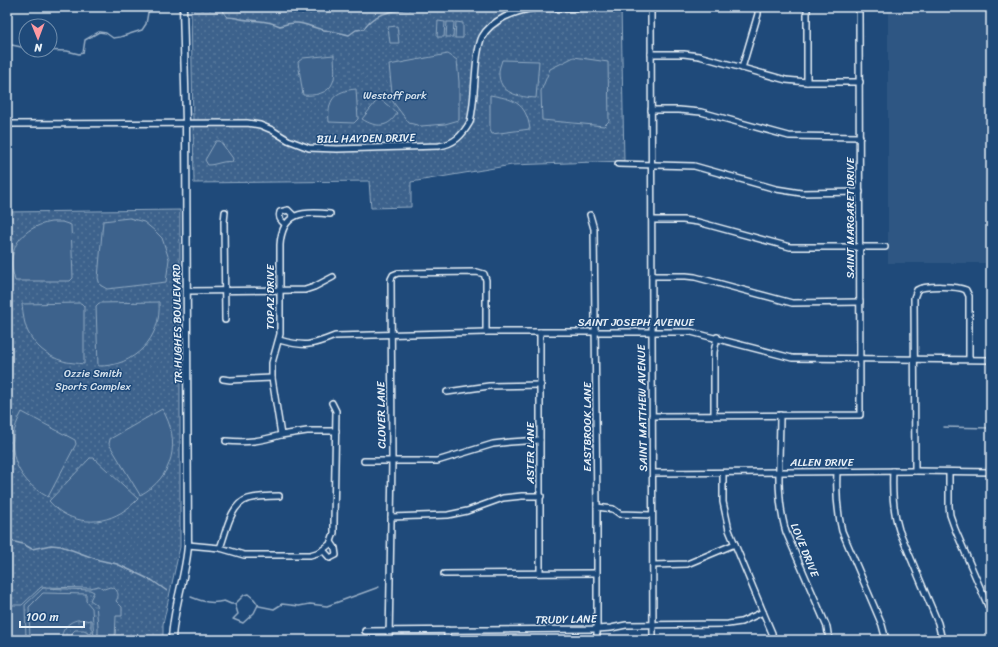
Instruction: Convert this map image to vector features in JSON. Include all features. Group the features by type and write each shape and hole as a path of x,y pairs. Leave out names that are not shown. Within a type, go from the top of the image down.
{"main road":[{"name":"TR HUGHES BOULEVARD","path":"172,640 175,612 185,568 188,544 189,434 186,123 183,7"}],"street":[{"name":"SAINT MATTHEW AVENUE","path":"651,7 653,640"},
{"name":"BILL HAYDEN DRIVE","path":"7,124 247,123 260,125 272,130 298,145 319,149 426,147 447,145 459,138 470,122 478,53 482,37 492,26 511,14 534,8 651,7"},
{"path":"742,68 758,14 758,7"},
{"path":"807,7 807,82"},
{"name":"SAINT MARGARET DRIVE","path":"780,415 860,415 859,7"},
{"path":"651,54 684,54 699,56 786,80 807,82 860,82"},
{"path":"651,110 701,112 789,136 860,137"},
{"path":"618,164 694,166 788,191 801,193 860,192"},
{"name":"TOPAZ DRIVE","path":"281,435 272,378 272,363 279,340 281,290 280,236 285,224 281,221 279,216 280,212 288,210 294,216 305,213 330,214"},
{"path":"225,212 225,320"},
{"name":"EASTBROOK LANE","path":"590,214 594,229 596,331 597,640"},
{"path":"285,224 294,216"},
{"path":"652,220 683,220 698,222 790,247 860,248 885,246"},
{"name":"CLOVER LANE","path":"389,640 392,461 390,283 393,275 398,273 477,272 484,274 486,280 486,332"},
{"path":"652,276 695,277 792,303 860,302"},
{"path":"187,291 281,290 309,288 333,277"},
{"path":"915,471 914,298 917,290 924,287 959,287 966,290 969,296 969,360"},
{"name":"SAINT JOSEPH AVENUE","path":"279,340 294,344 309,345 335,336 390,334 596,331 691,332 717,337 792,358 915,358 991,360"},
{"name":"ASTER LANE","path":"540,332 540,573"},
{"path":"714,416 714,352 717,337"},
{"path":"223,379 272,378"},
{"path":"447,392 490,386 541,386"},
{"path":"188,544 220,548 238,554 253,556 310,555 323,550 331,542 334,533 336,411 332,403"},
{"path":"652,416 780,415"},
{"name":"LOVE DRIVE","path":"780,415 779,472 782,518 786,532 827,628 830,640"},
{"path":"226,441 260,441 281,435 336,431"},
{"path":"364,461 437,461 493,444 540,440"},
{"path":"892,471 895,519 938,623 942,640"},
{"name":"ALLEN DRIVE","path":"653,473 892,471 991,472"},
{"path":"837,472 836,499 838,517 842,531 882,625 886,640"},
{"path":"949,472 950,515 991,613"},
{"path":"723,473 723,502 729,530 772,633 773,640"},
{"path":"220,548 231,517 238,504 246,499 260,496 279,496"},
{"path":"391,517 448,515 467,511 503,498 541,496"},
{"path":"597,507 613,509 620,514 652,515"},
{"path":"323,550 330,558 336,556 335,548 331,542"},
{"path":"653,565 687,564 735,544"},
{"path":"444,574 596,573"},
{"name":"TRUDY LANE","path":"366,631 597,629 626,625 728,624 741,622 763,612"},
{"path":"447,630 447,640"}],"shaded area":[{"path":"888,7 991,7 991,263 888,263"}],"green space":[{"name":"Westoff park","path":"191,7 621,7 624,161 512,165 411,182 411,207 371,208 369,181 194,183"},
{"path":"438,21 445,22 444,37 437,37"},
{"path":"447,22 454,22 453,37 446,37"},
{"path":"456,22 463,23 463,38 455,38"},
{"path":"397,26 399,43 390,43 388,27"},
{"path":"448,54 457,60 459,82 459,120 445,124 421,126 409,123 393,102 389,65"},
{"path":"334,55 335,69 331,86 324,92 303,95 298,62 303,58"},
{"path":"574,57 608,62 609,121 604,126 542,120 541,91 550,69"},
{"path":"502,60 539,61 536,98 523,97 506,90 500,79 499,70"},
{"path":"356,89 358,119 354,123 329,122 329,108 334,98 342,92"},
{"path":"490,95 512,100 522,107 530,129 492,134 490,130"},
{"path":"379,98 397,113 390,122 382,125 372,124 362,119"},
{"path":"216,141 220,141 232,157 232,162 208,165 205,160"},
{"name":"Ozzie Smith Sports Complex","path":"180,210 180,547 163,624 163,640 7,640 7,212"},
{"path":"129,218 144,222 162,238 169,259 166,282 107,289 100,285 98,278 103,221"},
{"path":"51,222 62,222 71,225 73,278 70,281 15,281 12,267 12,256 18,241 35,227"},
{"path":"159,302 159,315 156,327 151,338 143,348 134,356 123,361 111,365 98,366 96,306 99,303"},
{"path":"81,303 84,306 84,364 68,362 52,357 38,346 31,337 24,318 22,304"},
{"path":"162,409 172,434 173,446 171,458 167,469 160,479 151,488 140,495 109,444 110,439"},
{"path":"22,412 75,440 76,444 48,497 36,490 27,481 15,460 13,437 16,424"},
{"path":"90,458 94,458 138,499 130,507 112,517 92,521 71,517 59,511 49,501"},
{"path":"99,586 104,589 110,587 114,588 118,594 116,601 122,607 122,616 116,616 115,640 98,640 96,604 90,600 94,592 90,590 43,588 25,605 26,640 10,640 11,605 22,605 41,587 90,588"},
{"path":"43,593 86,594 86,601 92,608 94,640 91,640 91,620 79,620 70,623 67,626 61,640 30,640 29,607"},
{"path":"75,630 84,630 88,632 88,640 83,640 81,636 79,637 79,640 72,640 72,633"}],"waterway":[{"path":"58,51 79,54 83,53 85,40 99,32 106,33 113,38 142,30 146,24 149,7"},
{"path":"222,7 227,17 273,23 280,26 298,23 349,35 356,30 364,29 372,19 378,16 411,7"},
{"path":"442,7 458,10 463,7"},
{"path":"7,44 18,46"},
{"path":"943,427 991,428"},
{"path":"7,540 23,544 32,549 51,545 61,546 99,560 117,564 153,581 167,591"},
{"path":"235,604 244,595 248,594 259,606 274,609 282,604 299,606 310,604 327,606 379,587"},
{"path":"191,597 208,602 224,601 235,604"},
{"path":"235,604 238,614 233,619 243,623 254,613 258,605"},
{"path":"248,636 251,640"}]}
